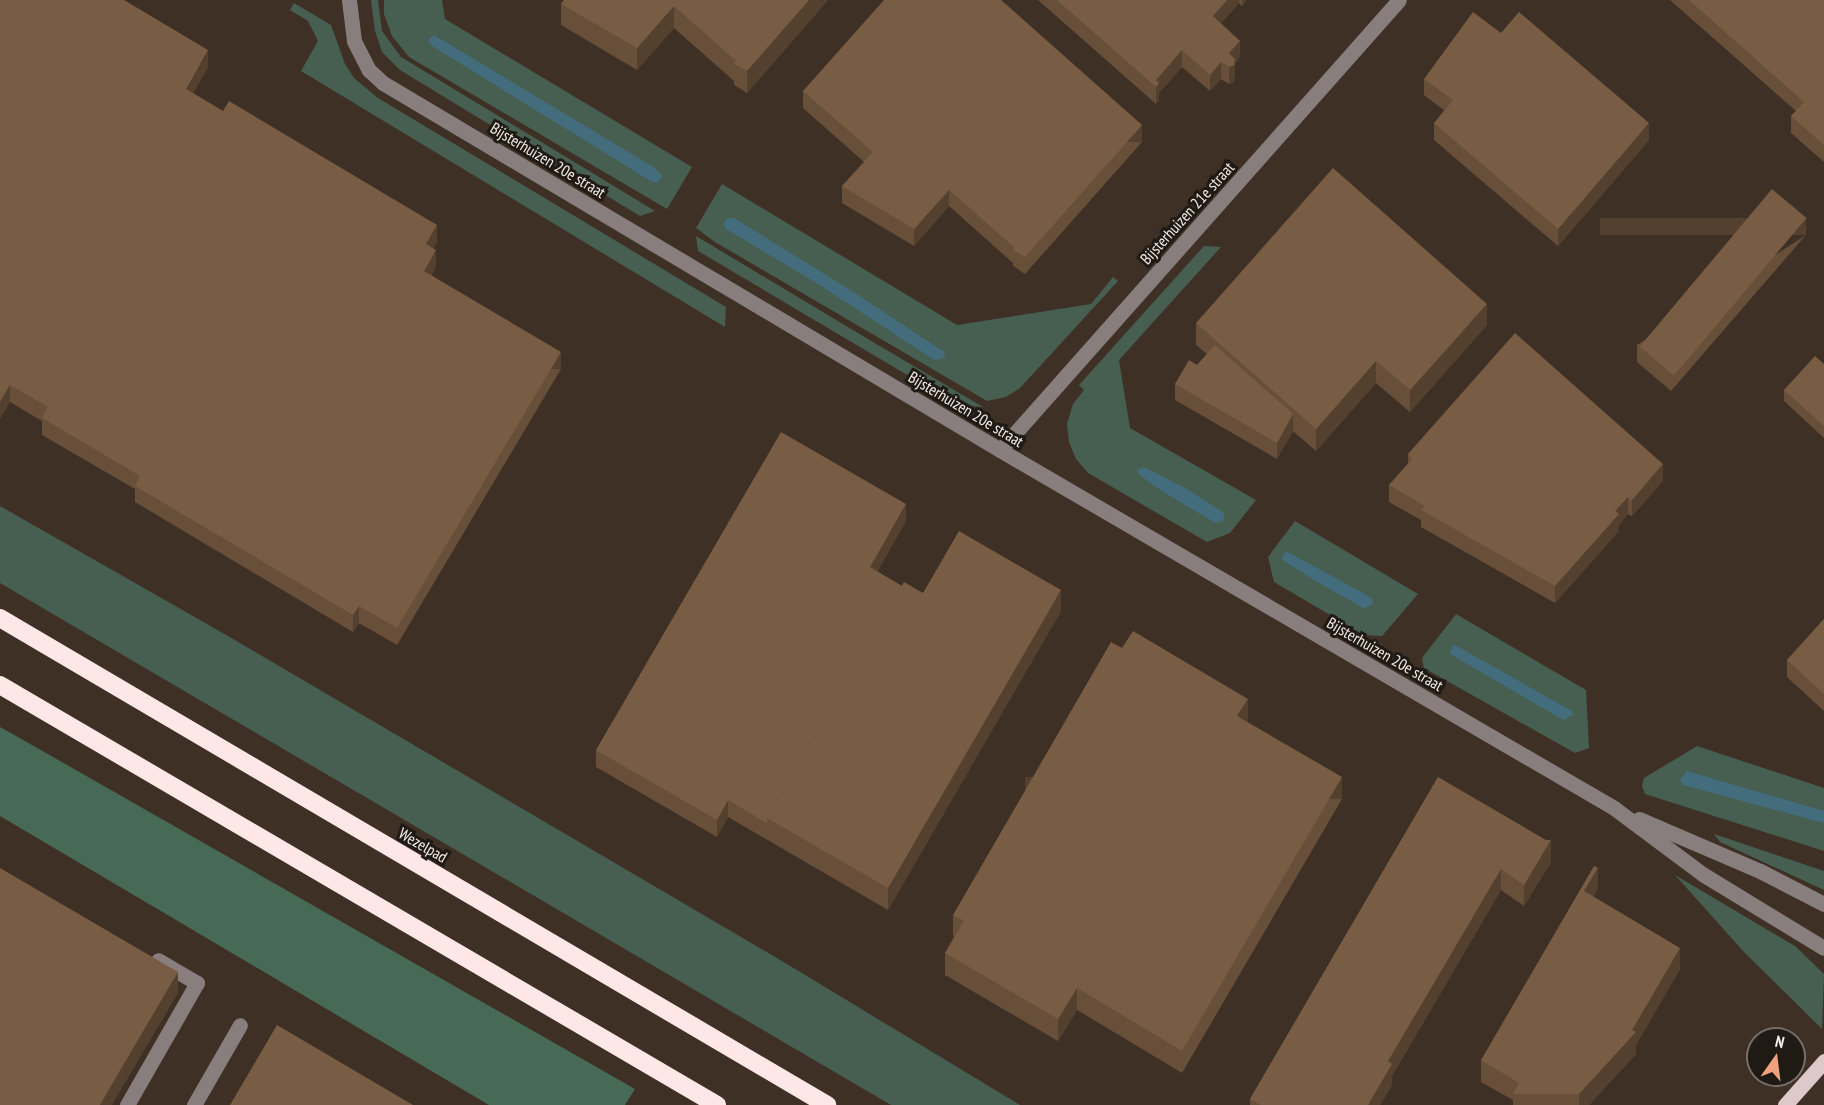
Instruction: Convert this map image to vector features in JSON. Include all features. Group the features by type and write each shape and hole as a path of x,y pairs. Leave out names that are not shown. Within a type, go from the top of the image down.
{"highway":[{"name":"Wezelpad","path":"0,618 827,1105"},
{"path":"0,685 717,1105"}],"main road":[{"path":"1785,1105 1824,1061"}],"street":[{"name":"Bijsterhuizen 20e straat","path":"349,0 354,41 369,70 383,83 1000,450 1614,808 1704,875 1824,948"},
{"name":"Bijsterhuizen 21e straat","path":"1000,450 1400,0"},
{"name":"Bijsterhuizen 20e straat","path":"1614,808 1760,871 1824,904"},
{"path":"127,1105 197,983 148,954"},
{"path":"194,1105 240,1025"}],"green space":[{"path":"371,0 378,0 382,31 401,57 655,211 640,216 400,70 382,52 375,31"},
{"path":"384,0 442,0 445,19 692,167 667,209 409,57 392,36 384,14"},
{"path":"294,3 331,25 345,64 354,78 378,98 726,307 725,327 301,71 318,41 308,21 290,10"},
{"path":"722,184 957,325 1091,304 1113,277 1118,281 1020,388 1006,397 987,401 715,242 696,228"},
{"path":"696,236 983,407 967,406 941,395 698,251"},
{"path":"1204,246 1221,247 1119,360 1130,428 1256,500 1230,533 1207,542 1088,473 1076,459 1069,442 1067,424 1073,404 1084,390 1079,385"},
{"path":"0,506 228,636 787,964 1020,1105 891,1105 0,583"},
{"path":"1295,521 1418,594 1382,636 1364,635 1274,582 1268,557"},
{"path":"1456,614 1586,690 1589,748 1575,753 1424,668 1422,658"},
{"path":"0,727 635,1089 625,1105 489,1105 0,816"},
{"path":"1697,746 1824,788 1824,851 1645,794 1642,786 1644,778"},
{"path":"1714,834 1824,871 1824,890 1720,842"},
{"path":"1675,875 1795,946 1824,974 1822,1029 1744,952"}],"water":[{"path":"434,35 655,168 662,176 658,182 652,182 432,46 428,40"},
{"path":"727,218 734,218 855,293 944,352 945,358 934,360 818,284 726,229 723,225"},
{"path":"1144,467 1189,490 1224,513 1225,517 1221,522 1215,523 1154,486 1139,474 1137,470"},
{"path":"1286,551 1372,598 1373,603 1365,609 1314,580 1281,559"},
{"path":"1453,644 1572,711 1573,715 1563,720 1450,654"},
{"path":"1687,771 1824,811 1824,823 1683,785 1680,779"}],"building":[{"path":"0,0 124,0 208,50 186,89 223,111 229,101 437,225 426,244 436,250 424,271 561,352 397,628 359,606 353,615 135,486 140,476 42,418 48,407 10,385 0,402"},
{"path":"564,0 809,0 747,71 734,64 736,61 674,6 637,48 561,4"},
{"path":"884,0 1001,0 1142,125 1025,257 1013,250 1015,248 949,190 914,229 842,186 873,152 803,91"},
{"path":"1057,0 1227,0 1213,16 1240,41 1229,53 1235,59 1234,65 1229,67 1221,62 1210,75 1182,50 1156,80 1159,83 1156,87"},
{"path":"1689,0 1824,0 1824,145 1791,116 1804,102"},
{"path":"1473,12 1501,33 1519,12 1649,123 1558,229 1434,123 1453,100 1424,79"},
{"path":"1333,168 1487,304 1410,390 1376,361 1316,429 1196,323"},
{"path":"1772,189 1806,218 1674,376 1640,347"},
{"path":"1515,333 1663,464 1632,500 1628,497 1615,511 1619,514 1555,586 1421,510 1425,506 1389,485 1412,459 1408,454"},
{"path":"1215,345 1293,414 1277,443 1175,384 1189,360 1197,365"},
{"path":"1815,356 1824,364 1824,426 1784,390"},
{"path":"781,432 906,504 870,567 902,586 767,818 767,823 728,800 717,820 596,750"},
{"path":"959,531 1061,590 888,888 767,818 904,582 923,593"},
{"path":"1824,619 1824,694 1787,660"},
{"path":"1133,631 1248,699 1237,716 1342,777 1182,1051 1077,988 1058,1019 945,953 964,921 953,915 1111,642 1122,648"},
{"path":"1438,777 1546,840 1551,840 1524,885 1501,869 1388,1061 1392,1064 1368,1105 1261,1105 1250,1099"},
{"path":"1594,866 1598,868 1584,891 1680,948 1632,1030 1636,1032 1579,1094 1513,1094 1519,1083 1481,1060"},
{"path":"0,868 178,972 100,1105 0,1105"},
{"path":"277,1025 413,1105 230,1105"}]}
